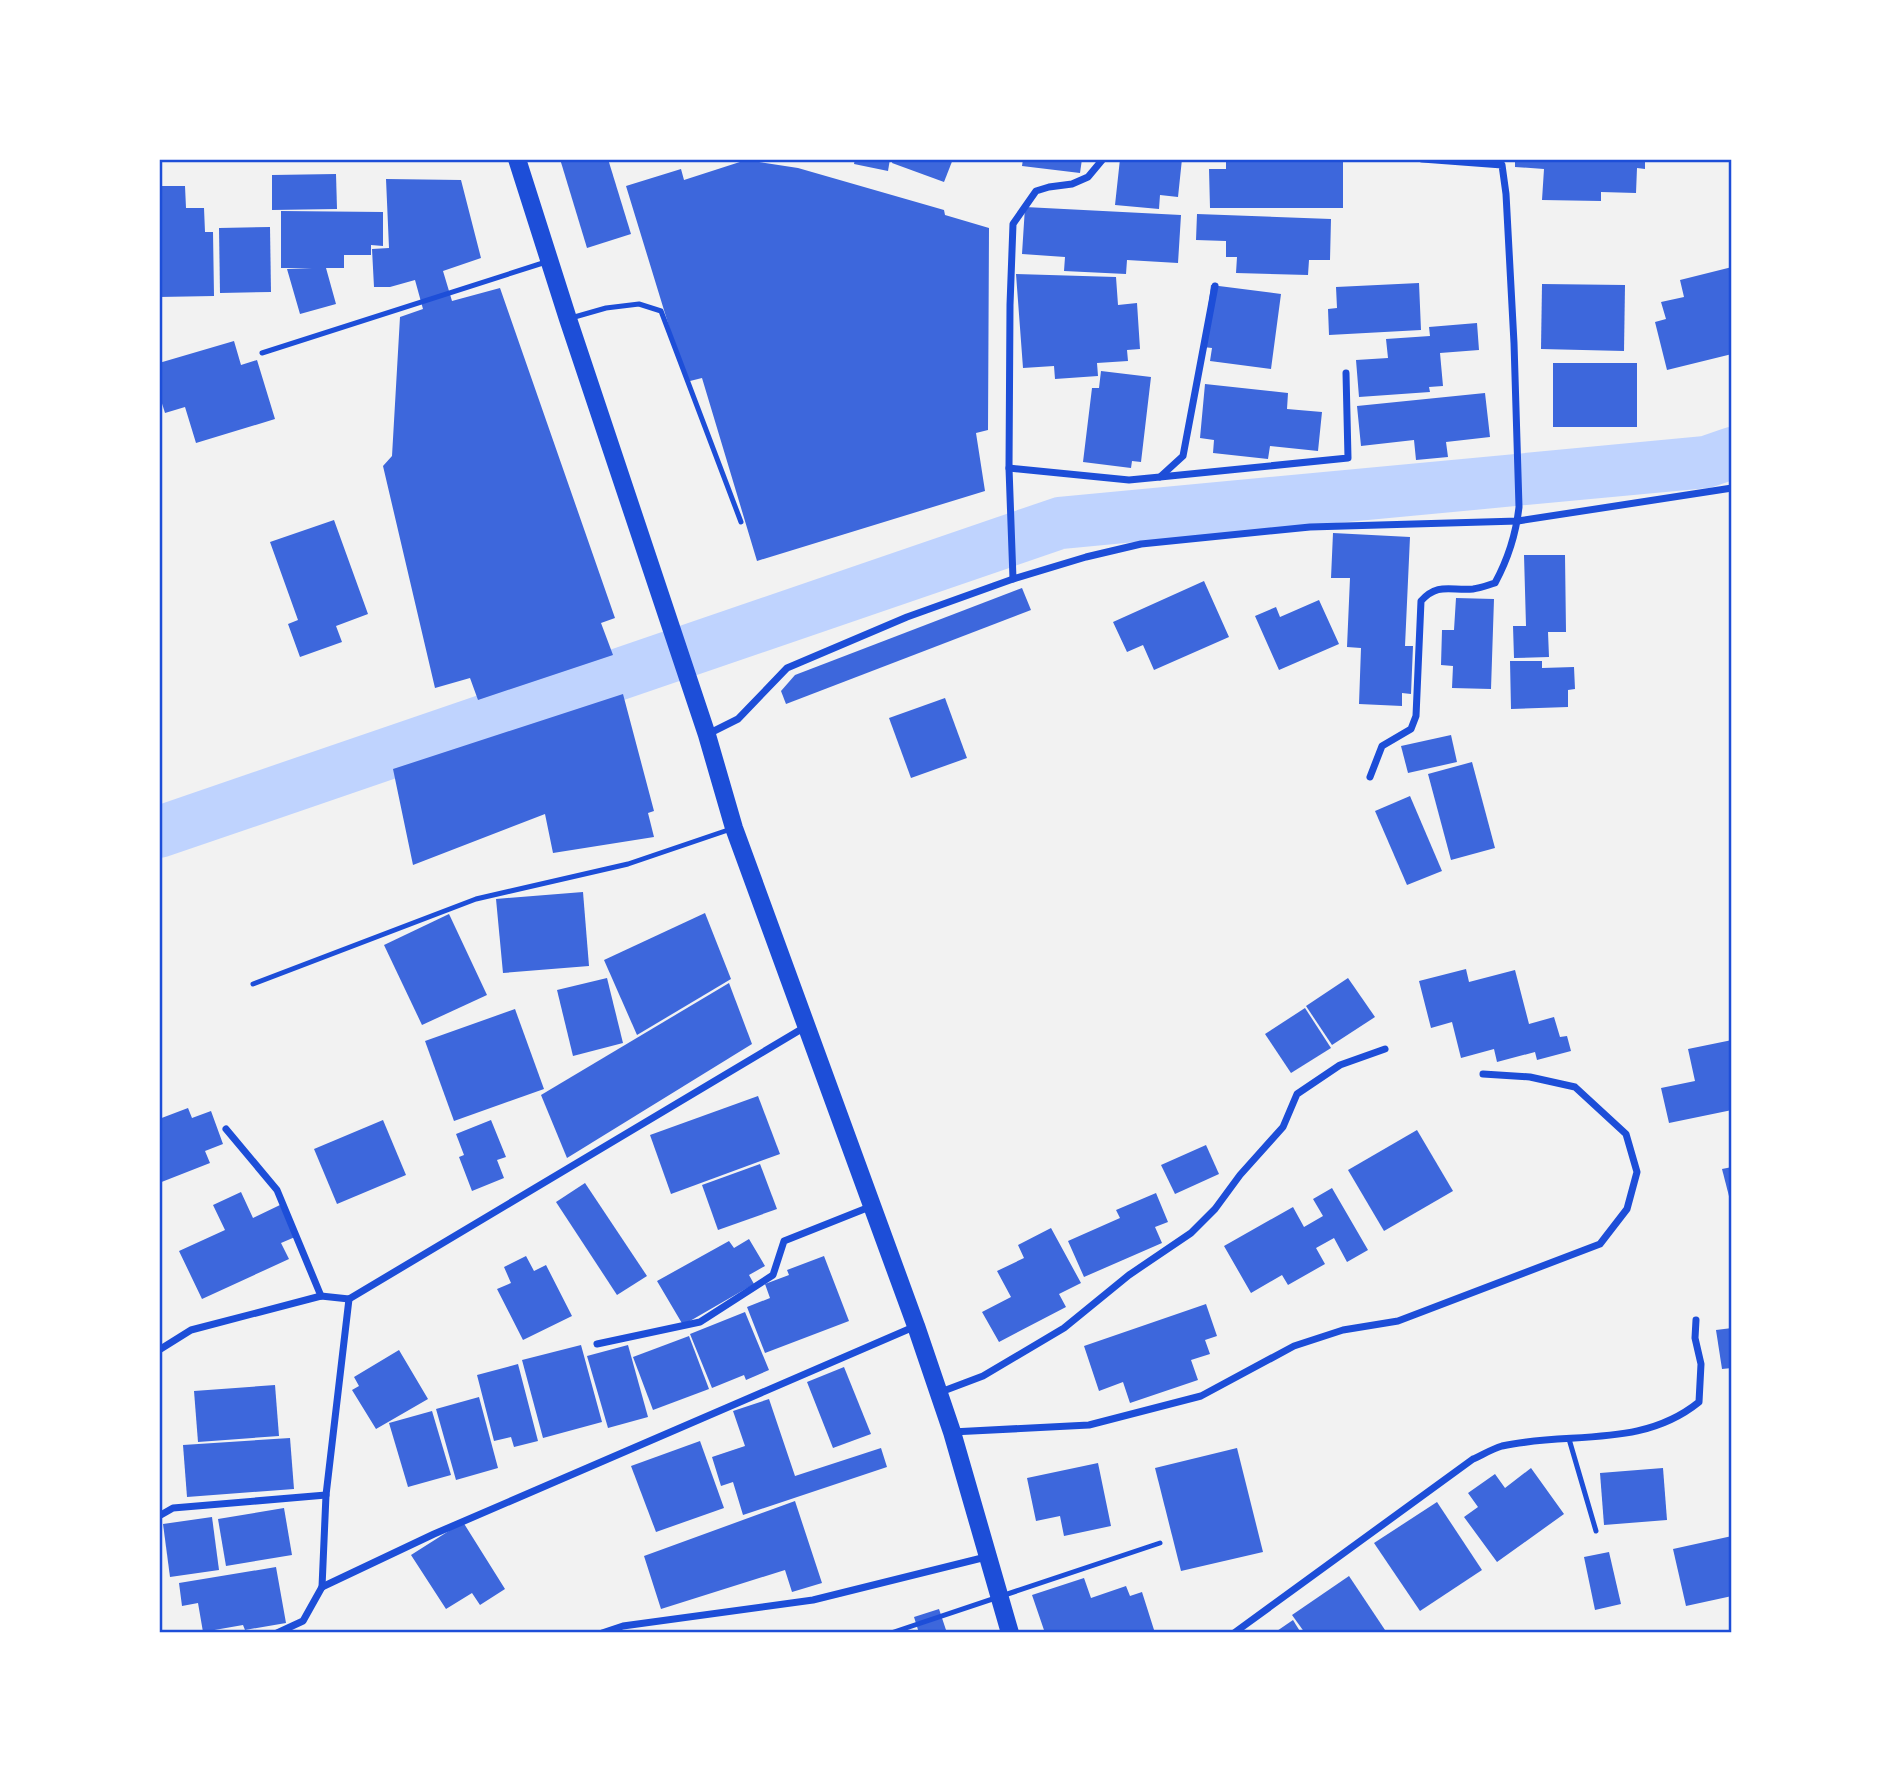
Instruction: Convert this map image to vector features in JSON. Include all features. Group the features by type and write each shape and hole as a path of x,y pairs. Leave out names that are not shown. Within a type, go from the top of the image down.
{"main road":[{"path":"517,159 707,735 734,828 916,1326 951,1432 1010,1633"}],"street":[{"path":"1013,579 1009,468 1013,224 1036,191 1072,184 1088,177 1103,159"},
{"path":"1370,777 1382,746 1411,729 1416,716 1421,601 1430,591 1443,588 1475,589 1495,583 1507,561 1518,522 1518,441 1503,162 1422,159"},
{"path":"1160,477 1183,456 1215,286"},
{"path":"1009,468 1129,480 1349,458 1346,373"},
{"path":"707,735 738,719 786,668 907,617 1013,579 1086,557 1141,544 1310,527 1518,522 1732,488"},
{"path":"159,1350 191,1330 321,1296 349,1298 805,1027"},
{"path":"938,1393 983,1376 1064,1328 1129,1275 1191,1233 1215,1209 1240,1175 1283,1127 1297,1094 1340,1065 1385,1049"},
{"path":"951,1432 1089,1425 1201,1396 1294,1346 1343,1330 1398,1321 1600,1244 1627,1209 1637,1172 1626,1134 1575,1087 1530,1077 1482,1074"},
{"path":"226,1129 277,1190 321,1296"},
{"path":"597,1344 700,1322 773,1275 784,1241 872,1205"},
{"path":"277,1633 303,1621 322,1587 326,1495 349,1298"},
{"path":"1234,1633 1472,1459 1501,1446 1654,1429 1687,1412 1699,1402 1701,1364 1695,1338 1696,1320"},
{"path":"322,1587 433,1534 916,1326"},
{"path":"159,1516 173,1508 326,1495"},
{"path":"602,1633 623,1626 813,1600 987,1556"}],"lane":[{"path":"262,353 549,261"},
{"path":"568,319 606,308 639,304 661,311 741,522"},
{"path":"253,985 476,900 628,864 734,828"},
{"path":"1569,1439 1596,1531"},
{"path":"891,1633 1160,1543"}],"building":[{"path":"560,159 608,159 631,234 587,248"},
{"path":"855,159 890,159 888,171 854,164"},
{"path":"893,159 953,159 944,182 892,163"},
{"path":"1023,159 1082,159 1080,173 1022,166"},
{"path":"1120,159 1182,159 1178,197 1160,195 1159,209 1115,205"},
{"path":"1226,159 1343,159 1343,208 1210,208 1209,169 1226,169"},
{"path":"1515,159 1645,159 1645,169 1637,168 1636,193 1601,192 1601,201 1542,200 1544,169 1515,167"},
{"path":"746,160 798,168 944,210 945,215 989,228 988,430 976,433 985,491 757,561 702,378 686,382 626,186 681,169 684,180"},
{"path":"336,174 337,209 272,210 272,175"},
{"path":"386,179 461,180 481,258 443,271 452,301 500,288 615,618 601,623 613,655 478,700 470,678 435,688 383,466 392,456 400,317 423,309 415,280 390,287 374,287 372,249 389,248"},
{"path":"159,186 185,186 186,208 204,208 205,232 213,232 214,296 159,297"},
{"path":"1025,207 1181,215 1178,263 1127,260 1126,274 1064,271 1065,257 1022,254"},
{"path":"281,211 383,212 383,246 371,245 371,255 344,255 344,268 326,268 336,304 300,314 287,269 312,268 281,268"},
{"path":"1197,214 1331,219 1330,260 1309,260 1308,275 1236,273 1237,257 1226,257 1226,241 1196,240"},
{"path":"270,227 271,292 220,293 219,228"},
{"path":"1732,267 1732,337 1729,337 1732,354 1667,370 1655,322 1666,319 1661,302 1684,297 1680,280"},
{"path":"1016,274 1116,277 1118,305 1137,303 1140,349 1127,350 1128,361 1097,363 1098,376 1055,379 1054,366 1023,368"},
{"path":"1419,283 1421,330 1329,335 1328,309 1337,308 1336,287"},
{"path":"1542,284 1625,285 1624,351 1541,349"},
{"path":"1211,285 1281,294 1271,369 1210,361 1212,348 1203,347"},
{"path":"1477,323 1479,350 1440,353 1443,386 1429,387 1430,392 1359,397 1356,360 1388,358 1386,339 1430,336 1429,327"},
{"path":"234,341 241,365 257,360 275,419 196,443 185,407 165,413 159,394 159,363"},
{"path":"1553,363 1637,363 1637,427 1553,427"},
{"path":"1101,371 1151,377 1141,462 1132,461 1131,468 1083,462 1092,388 1099,388"},
{"path":"1205,384 1288,393 1287,409 1322,412 1318,451 1270,446 1268,459 1213,453 1214,440 1200,438"},
{"path":"1485,393 1490,437 1446,442 1448,457 1416,460 1414,440 1361,446 1357,406"},
{"path":"334,520 368,614 336,626 342,642 300,657 288,624 298,620 270,542"},
{"path":"1333,533 1410,537 1405,646 1413,646 1411,694 1402,693 1402,706 1359,704 1361,648 1347,647 1350,578 1331,578"},
{"path":"1524,555 1565,555 1566,632 1548,632 1549,657 1514,658 1513,626 1526,626"},
{"path":"1204,581 1229,637 1154,670 1143,645 1127,652 1113,622"},
{"path":"1022,588 1031,610 786,704 781,691 795,675"},
{"path":"1456,598 1494,599 1491,689 1452,688 1453,666 1441,665 1442,630 1454,630"},
{"path":"1319,600 1339,644 1279,670 1255,616 1276,607 1280,617"},
{"path":"1510,661 1542,661 1542,668 1574,667 1575,689 1568,690 1568,707 1511,709"},
{"path":"623,694 654,811 648,813 654,837 553,853 545,814 413,865 393,769"},
{"path":"945,698 967,758 911,778 889,718"},
{"path":"1451,735 1457,762 1408,773 1401,746"},
{"path":"1472,762 1495,848 1451,860 1428,774"},
{"path":"1410,796 1442,871 1407,885 1375,811"},
{"path":"583,892 589,966 503,973 496,899"},
{"path":"705,913 731,979 637,1035 604,960"},
{"path":"449,914 487,995 422,1025 384,945"},
{"path":"1466,969 1469,982 1515,970 1529,1024 1554,1017 1560,1037 1567,1036 1571,1051 1537,1060 1535,1052 1497,1062 1494,1049 1461,1058 1452,1022 1431,1028 1419,981"},
{"path":"607,978 623,1043 573,1056 557,990"},
{"path":"1348,978 1375,1017 1332,1045 1306,1006"},
{"path":"729,983 752,1044 567,1158 541,1095"},
{"path":"1305,1008 1331,1048 1291,1073 1265,1034"},
{"path":"515,1009 544,1089 454,1121 425,1041"},
{"path":"1732,1040 1732,1110 1669,1123 1661,1088 1695,1081 1688,1049"},
{"path":"758,1096 780,1154 671,1194 650,1135"},
{"path":"188,1108 192,1118 211,1111 223,1144 205,1151 210,1163 159,1183 159,1119"},
{"path":"383,1120 406,1175 337,1204 314,1149"},
{"path":"491,1120 506,1157 497,1160 504,1178 472,1191 459,1157 464,1155 456,1134"},
{"path":"1417,1130 1453,1191 1384,1231 1348,1170"},
{"path":"1206,1145 1219,1174 1175,1194 1161,1165"},
{"path":"760,1164 777,1209 718,1230 702,1185"},
{"path":"1732,1167 1732,1204 1731,1204 1722,1169"},
{"path":"585,1183 647,1276 617,1295 556,1202"},
{"path":"1332,1188 1368,1250 1347,1262 1334,1238 1316,1248 1325,1264 1288,1285 1282,1275 1251,1293 1224,1246 1293,1207 1304,1227 1323,1216 1313,1199"},
{"path":"241,1192 253,1218 280,1205 295,1237 281,1243 289,1259 202,1299 179,1251 225,1230 213,1205"},
{"path":"1156,1193 1168,1222 1155,1227 1162,1243 1084,1277 1068,1241 1120,1218 1116,1210"},
{"path":"1051,1228 1081,1283 1059,1294 1066,1307 999,1342 982,1312 1011,1297 997,1271 1024,1258 1018,1245"},
{"path":"749,1239 765,1266 749,1275 754,1284 683,1325 657,1281 729,1241 734,1248"},
{"path":"526,1256 534,1271 546,1265 572,1316 523,1340 497,1289 511,1283 504,1267"},
{"path":"824,1256 849,1321 765,1353 747,1307 770,1298 765,1284 789,1275 787,1270"},
{"path":"1206,1304 1217,1336 1205,1340 1210,1354 1191,1360 1198,1380 1130,1403 1123,1382 1099,1391 1084,1346"},
{"path":"745,1312 769,1370 746,1380 744,1375 712,1388 690,1334"},
{"path":"1732,1328 1732,1368 1722,1369 1716,1330"},
{"path":"689,1336 709,1389 653,1410 633,1357"},
{"path":"581,1345 602,1422 543,1438 522,1360"},
{"path":"628,1345 648,1417 608,1428 587,1356"},
{"path":"399,1350 428,1399 376,1429 352,1390 359,1386 354,1377"},
{"path":"518,1364 538,1441 514,1447 511,1437 494,1441 477,1375"},
{"path":"844,1367 871,1434 833,1448 807,1382"},
{"path":"275,1385 279,1436 198,1442 194,1391"},
{"path":"479,1397 498,1468 456,1480 436,1409"},
{"path":"769,1399 795,1476 881,1448 887,1467 743,1515 733,1482 721,1486 712,1457 745,1446 733,1411"},
{"path":"432,1411 451,1475 408,1487 389,1423"},
{"path":"290,1438 294,1489 187,1497 183,1445"},
{"path":"700,1441 724,1508 656,1532 631,1466"},
{"path":"1237,1448 1263,1552 1181,1571 1155,1468"},
{"path":"1098,1463 1111,1526 1064,1536 1060,1516 1036,1521 1027,1478"},
{"path":"1531,1468 1564,1514 1497,1562 1464,1517 1478,1507 1468,1493 1495,1474 1505,1488"},
{"path":"1663,1468 1667,1520 1604,1525 1600,1473"},
{"path":"795,1501 822,1583 792,1592 785,1570 661,1609 644,1556"},
{"path":"1437,1502 1482,1570 1420,1611 1374,1543"},
{"path":"284,1508 292,1555 226,1566 218,1519"},
{"path":"212,1517 219,1570 170,1577 163,1524"},
{"path":"463,1522 505,1589 480,1605 472,1593 446,1609 411,1555"},
{"path":"1732,1536 1732,1596 1686,1606 1673,1549"},
{"path":"1609,1552 1621,1604 1595,1610 1584,1557"},
{"path":"276,1567 286,1623 245,1630 243,1625 203,1632 198,1603 182,1606 179,1583"},
{"path":"1349,1576 1387,1633 1305,1633 1292,1615"},
{"path":"1084,1578 1091,1598 1126,1586 1130,1596 1142,1592 1155,1633 1045,1633 1032,1595"},
{"path":"939,1609 947,1633 919,1633 914,1617"},
{"path":"1293,1620 1301,1633 1274,1633"}],"waterway":[{"path":"159,832 1060,523 1706,462 1732,453"}]}
